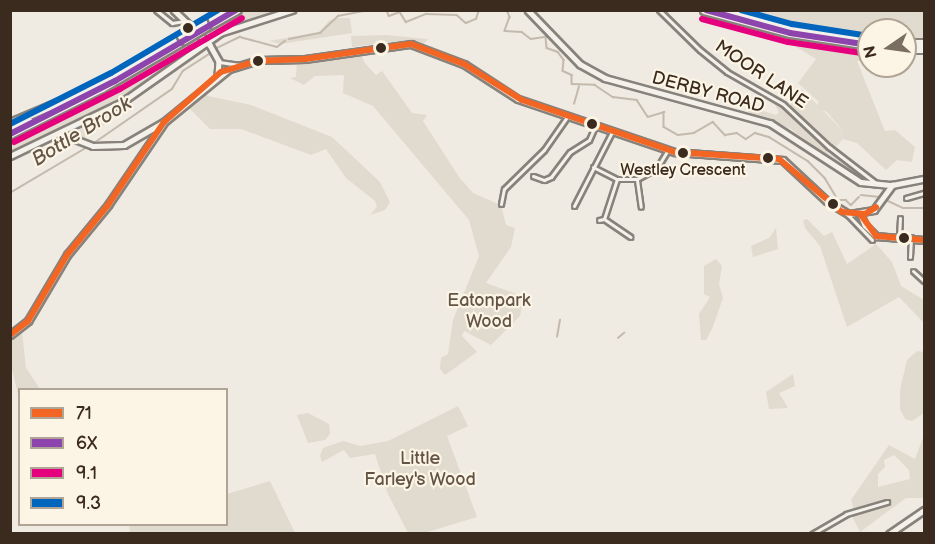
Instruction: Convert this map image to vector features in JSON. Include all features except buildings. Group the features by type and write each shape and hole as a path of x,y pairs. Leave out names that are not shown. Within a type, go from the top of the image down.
{"highway":[{"path":"10,134 71,105 226,10"},
{"path":"204,25 237,10"},
{"path":"704,10 790,33 857,43"},
{"path":"720,10 805,31 857,38"},
{"path":"10,122 37,113 111,78 182,38"},
{"path":"10,128 71,105"}],"street":[{"path":"156,10 172,23 184,21"},
{"path":"174,10 207,41 219,62 218,74"},
{"path":"10,156 62,134 150,84 207,41 227,30 291,10"},
{"name":"DERBY ROAD","path":"528,10 580,64 604,78 770,123 847,175 878,184 892,185 924,180"},
{"name":"MOOR LANE","path":"659,10 699,50 729,73 783,104 829,147 878,184"},
{"path":"219,62 240,65 411,44 464,64 518,99 668,149 783,160 827,201 847,214 872,240"},
{"path":"10,335 28,321 67,255 108,205 164,122 218,74 240,65"},
{"path":"501,204 502,193 544,150 568,115"},
{"path":"62,134 88,145 114,147 164,122"},
{"path":"533,176 544,180 551,177 570,152 589,140 596,124"},
{"path":"574,206 612,130"},
{"path":"593,167 617,179 636,179 657,168 668,149"},
{"path":"617,179 601,219 630,235"},
{"path":"636,179 641,207"},
{"path":"847,214 861,215 876,207 892,185"},
{"path":"906,198 924,193"},
{"path":"861,215 873,234 924,240 924,234"},
{"path":"899,237 900,218"},
{"path":"910,256 911,237"},
{"path":"913,271 924,281"},
{"path":"812,534 846,514 887,502"},
{"path":"889,534 922,511"}],"shaded area":[{"path":"802,89 844,132 845,137 834,149 789,106 794,94"},
{"path":"143,93 98,130 80,140 75,138 74,133"}],"green space":[{"path":"244,11 282,11 240,22 235,19 202,33"},
{"path":"726,11 924,11 924,40 917,40 917,18 857,18 857,34"},
{"path":"350,18 352,33 280,44 269,41 319,32 330,20"},
{"path":"386,35 428,39 423,45 394,42 352,47 351,36"},
{"path":"780,37 857,48 857,78 864,78 885,131 895,130 915,147 912,162 897,160 886,170 857,143 843,139 844,132 827,112 817,108 819,102 798,83 816,59"},
{"path":"193,38 197,44 177,63 130,95 89,118 11,154 10,137 94,96"},
{"name":"Eatonpark Wood","path":"361,51 364,62 376,75 382,71 412,113 427,115 423,121 459,177 473,193 501,205 506,225 515,228 511,247 486,283 524,297 520,316 491,345 464,331 462,336 477,352 445,375 440,369 441,358 448,354 453,320 479,256 469,220 373,106 343,93 344,75 315,76 304,85 290,78 296,77 297,61"},
{"path":"204,91 208,96 251,105 332,137 380,182 390,202 385,210 370,215 377,207 375,201 346,178 326,149 311,155 241,129 210,129 185,104"},
{"path":"772,100 811,130 829,154 863,175 863,180 846,173 791,129 748,112 751,107 776,115 779,112"},
{"path":"807,219 824,236 832,232 847,264 876,244 892,262 901,286 924,300 924,323 899,297 847,327 820,246 805,228 803,220"},
{"path":"776,228 778,249 753,257 751,246 769,238"},
{"path":"716,259 722,266 719,284 723,298 712,329 706,340 701,340 699,314 710,297 704,294 704,266"},
{"path":"22,332 26,368 39,388 18,388 18,395 11,365 10,340"},
{"path":"917,351 924,352 924,413 912,421 905,419 900,409 900,390 907,360"},
{"path":"793,374 795,386 779,393 788,408 769,409 766,392"},
{"name":"Little Farley's Wood","path":"458,406 468,426 447,436 477,517 424,533 408,533 388,494 375,454 350,458 344,450 322,462 320,456 323,448 343,441 360,446 388,441"},
{"path":"308,413 329,424 330,434 325,440 308,443 297,415"},
{"path":"924,435 924,498 906,498 860,532 850,512 854,510 851,500 889,445 915,459","holes":["894,455 909,470 910,479 878,487 878,474 885,467 884,460"]},
{"path":"270,481 295,533 130,533 129,526 228,526 228,494"}],"waterway":[{"name":"Bottle Brook","path":"289,39 320,33 338,16 368,10"},
{"name":"Bottle Brook","path":"387,10 389,16 400,12 406,22 426,14 457,15 466,23 476,19 479,10"},
{"name":"Bottle Brook","path":"507,10 510,17 505,31 522,32 531,39 546,37 547,48 558,52 564,60 563,71 572,75 572,84 595,85 613,97 637,100 648,117 664,112 664,127 678,135 694,133 713,122 725,135 737,133 746,139 755,133 769,137 808,161 825,178 838,200 846,200 851,205 859,197"},
{"name":"Bottle Brook","path":"215,49 240,37 277,47 285,41"},
{"name":"Bottle Brook","path":"94,143 172,89 183,71 212,52"},
{"path":"574,104 579,87"},
{"name":"Bottle Brook","path":"10,193 89,146"},
{"name":"Bottle Brook","path":"861,195 880,197"},
{"name":"Bottle Brook","path":"884,199 903,208 924,208"},
{"path":"557,337 560,320"},
{"path":"618,338 624,333"}],"transit line":[{"name":"9.3","path":"10,124 111,73 218,10"},
{"name":"6X","path":"10,134 115,81 236,10"},
{"name":"6X","path":"706,10 790,33 857,43"},
{"name":"9.3","path":"741,10 792,24 857,34"},
{"name":"9.1","path":"14,142 120,89 242,18"},
{"name":"9.1","path":"702,19 788,42 857,52"},
{"name":"71","path":"10,335 28,321 67,255 108,205 164,122 221,72 256,61 305,59 411,44 464,64 522,100 675,152 779,159 842,212 865,214 876,207"},
{"name":"71","path":"861,215 876,236 924,240"}],"place":[{"name":"Westley Crescent","path":"683,153"}]}
